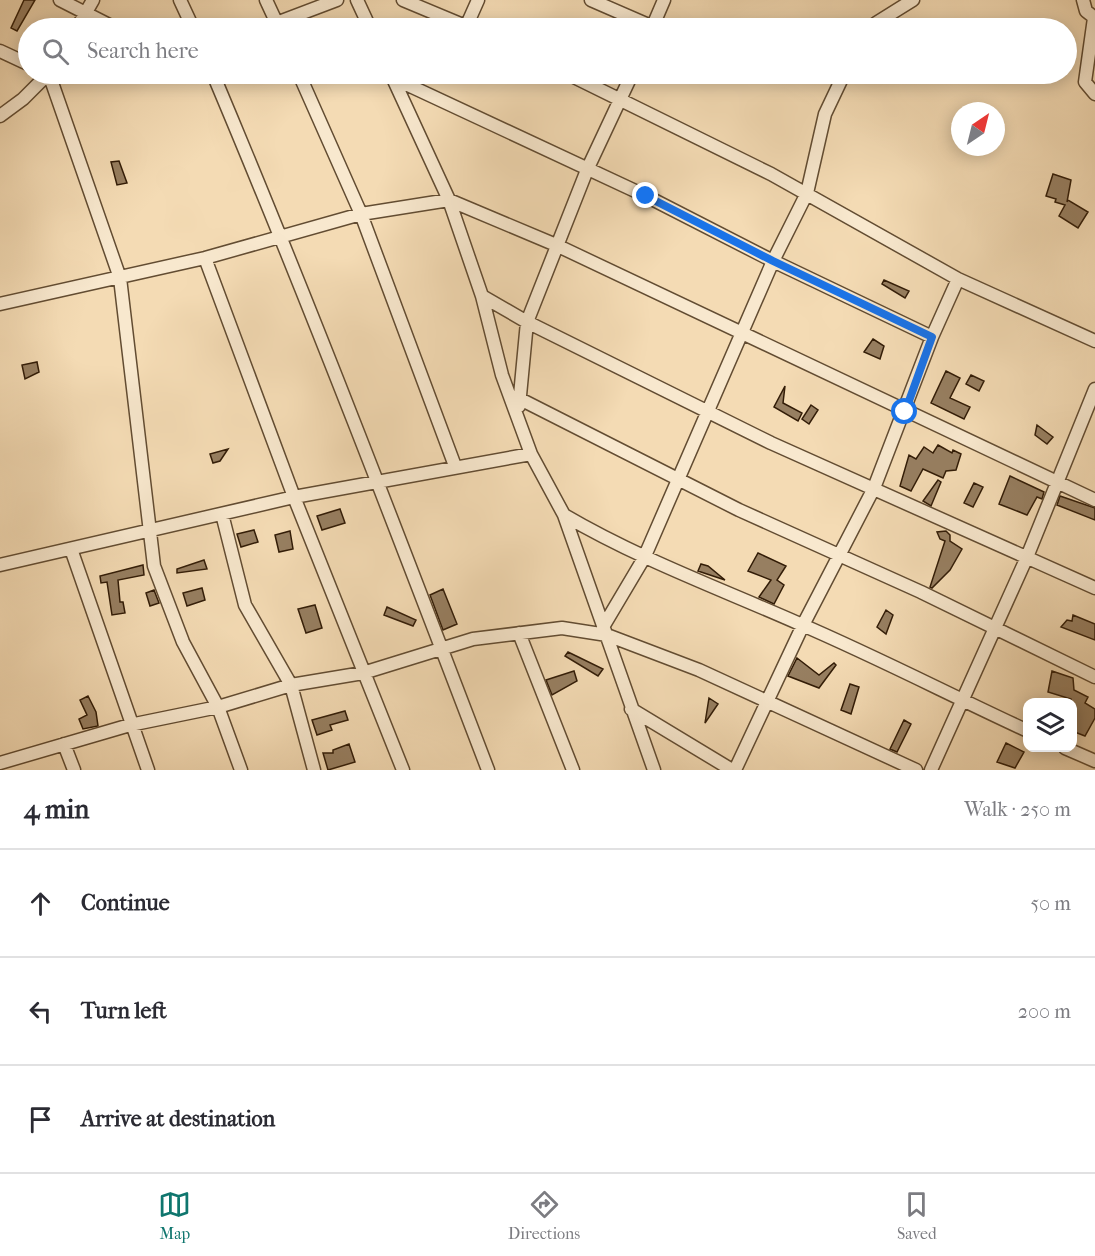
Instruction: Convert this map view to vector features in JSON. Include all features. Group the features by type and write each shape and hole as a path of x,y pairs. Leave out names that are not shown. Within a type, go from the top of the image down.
{"street":[{"path":"60,0 94,18"},
{"path":"83,18 93,0"},
{"path":"180,0 188,18"},
{"path":"266,0 274,18"},
{"path":"296,18 337,0"},
{"path":"357,0 365,18"},
{"path":"403,0 445,18"},
{"path":"472,18 478,0"},
{"path":"591,0 630,18"},
{"path":"656,18 664,0"},
{"path":"883,18 913,0"},
{"path":"1083,0 1086,11 1095,18 1085,82 1095,94"},
{"path":"0,51 18,59"},
{"path":"0,117 39,84"},
{"path":"52,84 120,278 154,566 179,631 218,707 241,770"},
{"path":"217,84 282,238 378,482 396,535 428,607 441,648 488,770"},
{"path":"303,84 361,214 455,466"},
{"path":"396,84 449,200 482,296 502,375 531,454 564,515 654,770"},
{"path":"409,84 932,337"},
{"path":"589,84 807,193 958,279 1095,341"},
{"path":"518,416 527,322 587,170 628,84"},
{"path":"605,631 644,558 680,480 773,261 807,193 825,114 839,84"},
{"path":"0,304 205,258 361,214 449,200 556,245 743,336 1095,500"},
{"path":"205,258 294,497 403,770"},
{"path":"631,709 733,770 838,555 874,488 932,337 958,279"},
{"path":"482,296 527,322 708,412 1095,588"},
{"path":"931,770 1027,557 1056,483 1090,418 1095,389"},
{"path":"519,399 680,480 1095,677"},
{"path":"0,565 294,497 531,454"},
{"path":"222,514 245,605 291,685 314,770"},
{"path":"564,515 644,558 803,625 1023,729"},
{"path":"71,549 130,725 148,770"},
{"path":"0,763 130,725 218,707 291,685 363,673 473,639 562,628 605,631 699,670 916,770"},
{"path":"519,633 573,770"},
{"path":"64,744 74,770"},
{"path":"1076,752 1095,761"}],"building":[{"path":"24,0 35,0 25,18 18,18 17,31 11,28"},
{"path":"119,161 127,183 117,185 111,162"},
{"path":"1053,174 1071,180 1067,202 1068,200 1088,212 1078,228 1059,216 1065,205 1046,196"},
{"path":"884,280 909,291 905,298 882,284"},
{"path":"873,339 884,346 880,359 864,352"},
{"path":"37,362 39,372 25,379 22,365"},
{"path":"946,371 960,378 950,398 970,407 964,419 931,403"},
{"path":"971,375 984,381 979,391 966,384"},
{"path":"785,386 783,403 802,413 798,421 774,407"},
{"path":"811,405 818,410 809,424 802,419"},
{"path":"1037,425 1053,437 1047,444 1035,435"},
{"path":"938,445 952,453 953,450 961,454 956,470 946,471 943,478 923,469 911,491 900,486 909,455 916,459 924,447 933,453"},
{"path":"228,449 220,461 213,463 210,454"},
{"path":"1010,476 1044,492 1042,499 1037,497 1027,515 999,504"},
{"path":"938,480 941,482 931,506 923,501"},
{"path":"974,483 983,487 973,507 964,503"},
{"path":"1060,496 1095,508 1095,520 1057,505"},
{"path":"340,509 345,523 322,530 317,516"},
{"path":"254,530 258,542 241,547 237,534"},
{"path":"290,531 293,549 279,552 275,535"},
{"path":"946,531 950,535 950,541 962,549 950,570 932,588 930,587 945,541 940,539 937,532"},
{"path":"758,553 786,566 777,580 784,585 774,604 759,597 771,580 748,571"},
{"path":"204,560 207,569 177,573 177,569"},
{"path":"701,564 708,566 725,580 698,571"},
{"path":"143,565 144,575 118,580 120,602 123,602 125,613 112,615 107,582 101,583 100,576"},
{"path":"202,588 205,600 187,606 183,593"},
{"path":"443,589 457,624 443,630 430,595"},
{"path":"154,590 159,603 150,606 146,593"},
{"path":"315,605 322,628 306,633 298,609"},
{"path":"387,607 416,620 413,626 384,615"},
{"path":"886,610 893,615 886,634 877,627"},
{"path":"1073,615 1095,624 1095,640 1061,627 1067,620 1072,621"},
{"path":"568,652 603,669 598,676 565,656"},
{"path":"797,658 819,675 834,663 836,665 819,688 788,676"},
{"path":"574,671 577,681 552,695 546,680"},
{"path":"1052,671 1073,678 1074,690 1088,697 1085,703 1095,709 1095,718 1085,736 1077,733 1077,698 1068,698 1048,692"},
{"path":"850,684 859,687 851,714 841,710"},
{"path":"88,696 96,712 98,726 83,729 79,719 87,715 80,700"},
{"path":"709,698 718,704 705,723"},
{"path":"345,711 348,720 330,725 332,730 317,735 312,720"},
{"path":"904,720 911,724 897,752 890,749"},
{"path":"1006,743 1024,752 1015,768 997,762"},
{"path":"349,744 355,762 328,770 323,753 333,753 333,750"}],"route":[{"path":"646,196 773,261 932,337 905,412"}]}
